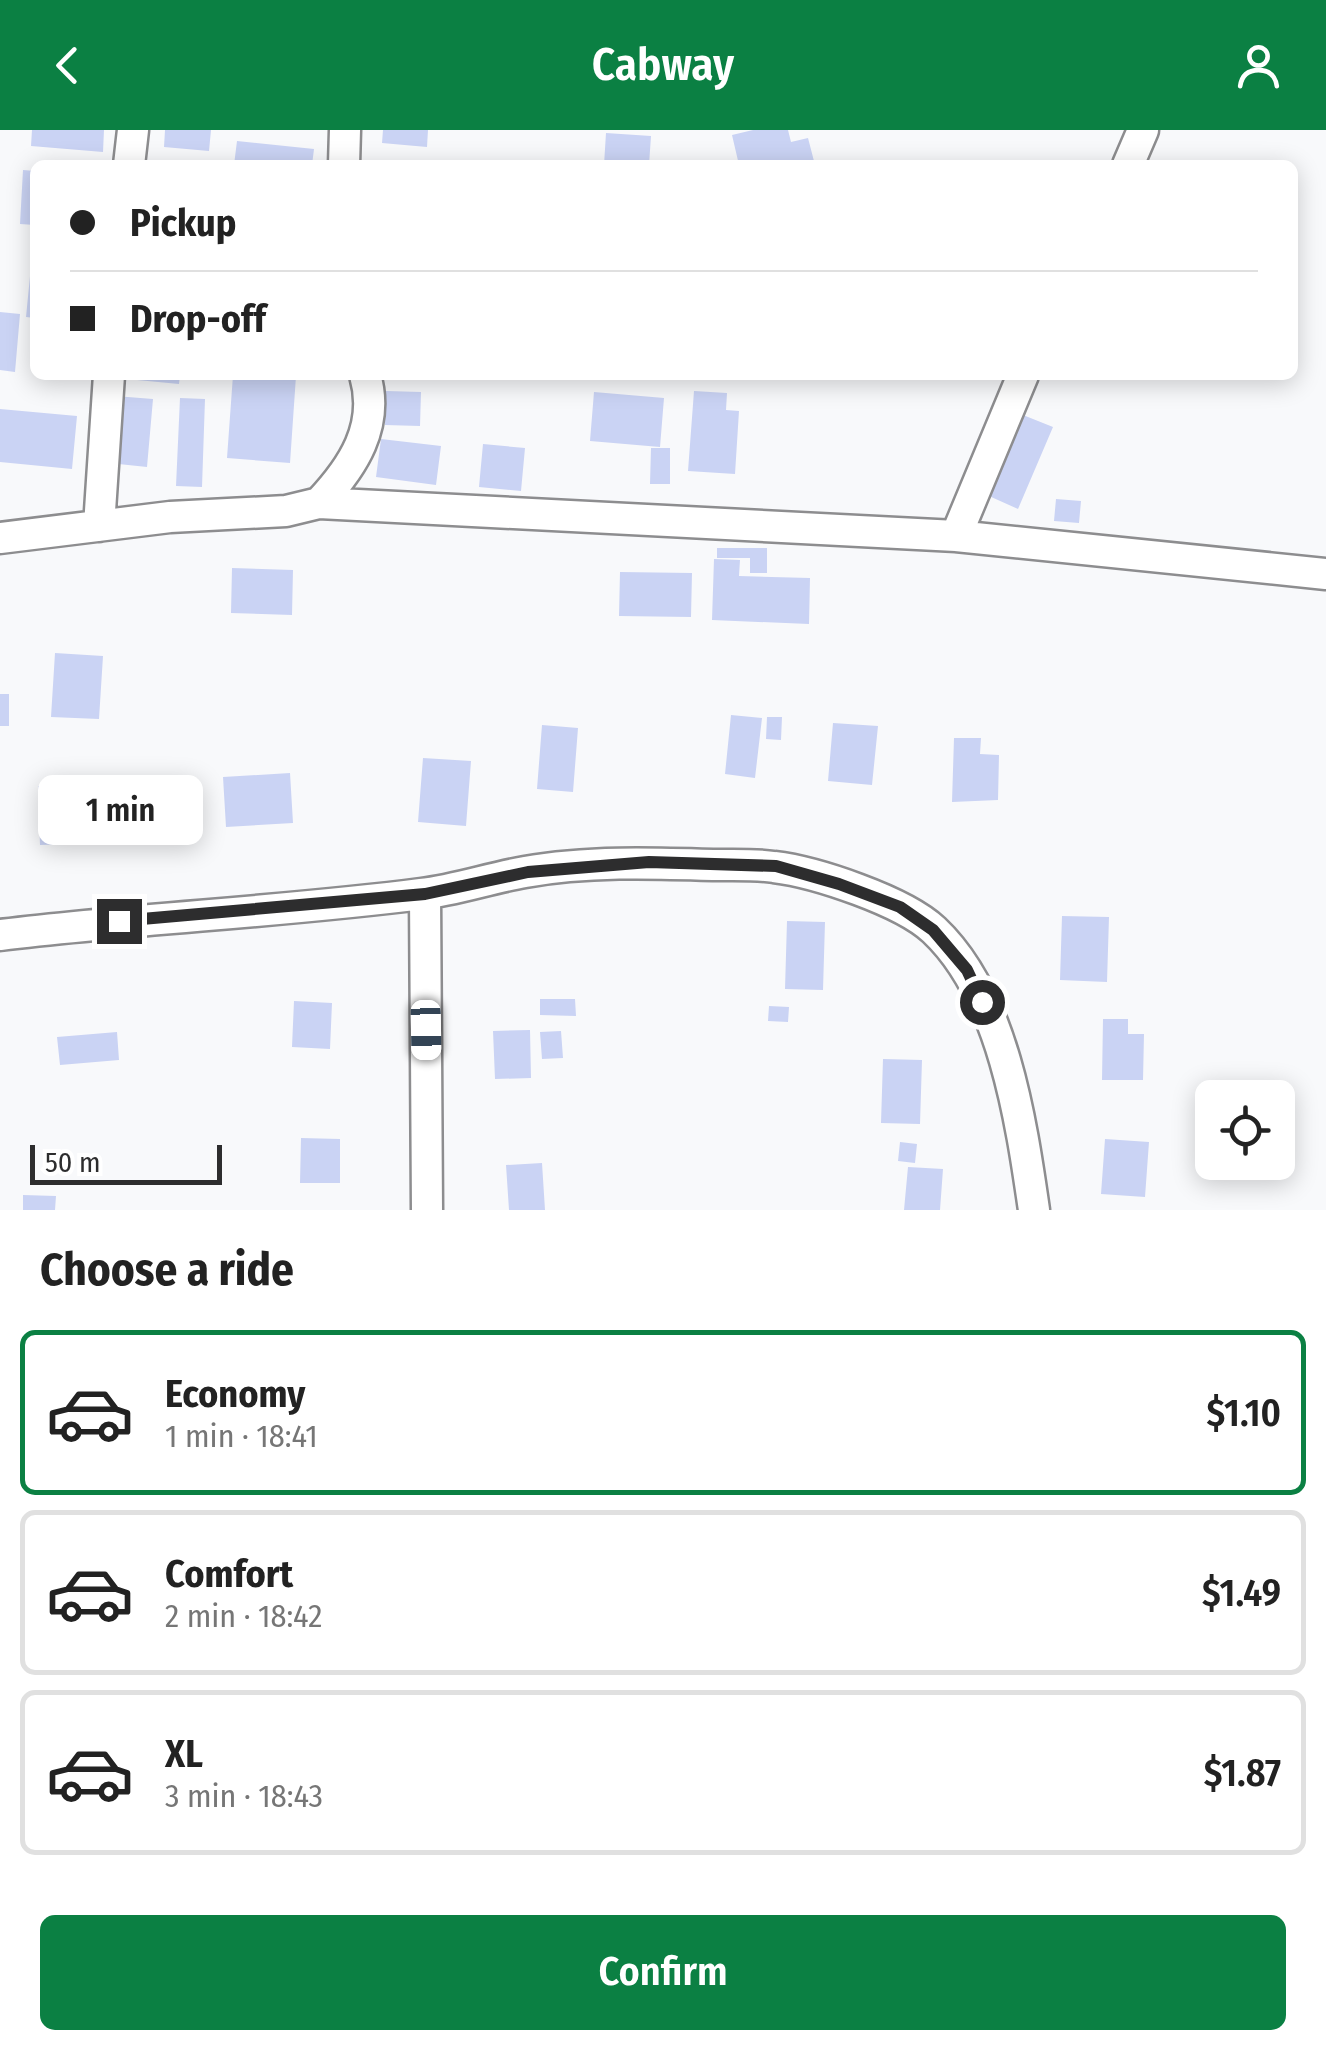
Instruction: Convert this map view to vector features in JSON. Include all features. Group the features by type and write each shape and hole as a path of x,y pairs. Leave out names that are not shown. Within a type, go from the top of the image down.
{"street":[{"path":"130,160 133,130"},
{"path":"344,160 345,130"},
{"path":"1130,160 1143,130"},
{"path":"99,526 109,380"},
{"path":"319,503 358,455 371,394 367,380"},
{"path":"956,536 1021,380"},
{"path":"0,538 170,517 286,511 319,503 956,536 1326,574"},
{"path":"0,935 425,894 528,872 649,862 776,866 900,907 933,930 967,970 997,1034 1016,1108 1034,1210"},
{"path":"425,894 427,1210"}],"building":[{"path":"32,130 104,130 103,152 31,146"},
{"path":"165,130 211,130 209,151 164,147"},
{"path":"383,130 428,130 427,147 382,143"},
{"path":"753,130 788,130 791,142 808,138 814,160 738,160 732,135"},
{"path":"606,133 651,136 649,160 604,160"},
{"path":"237,141 314,149 313,160 235,160"},
{"path":"23,170 30,171 30,225 20,224"},
{"path":"30,276 30,317 26,317"},
{"path":"0,312 20,314 15,372 0,370"},
{"path":"137,380 179,380 179,384"},
{"path":"233,380 296,380 290,463 227,458"},
{"path":"386,391 421,392 420,426 385,425"},
{"path":"694,391 727,393 726,410 739,411 735,474 688,471"},
{"path":"594,392 664,398 660,447 590,441"},
{"path":"115,396 153,399 147,467 109,463"},
{"path":"180,398 205,399 202,487 176,486"},
{"path":"0,409 77,416 72,469 0,462"},
{"path":"1023,415 1053,427 1018,509 989,496"},
{"path":"381,439 441,446 436,485 376,477"},
{"path":"483,444 525,448 521,491 479,487"},
{"path":"651,448 670,448 670,484 650,484"},
{"path":"1056,499 1081,501 1079,523 1054,521"},
{"path":"717,548 767,548 767,573 750,573 750,558 717,558"},
{"path":"714,559 740,560 739,576 810,578 809,624 712,620"},
{"path":"232,568 293,570 292,615 231,613"},
{"path":"620,572 692,573 691,617 619,616"},
{"path":"55,653 103,656 99,719 51,717"},
{"path":"0,694 9,694 9,726 0,726"},
{"path":"731,715 762,718 755,778 725,774"},
{"path":"767,717 782,717 781,740 766,739"},
{"path":"833,723 878,726 872,785 828,781"},
{"path":"542,725 578,728 573,792 537,789"},
{"path":"954,738 981,738 980,754 999,755 998,800 952,802"},
{"path":"423,758 471,761 466,826 418,822"},
{"path":"290,773 293,823 226,827 223,777"},
{"path":"99,784 101,843 40,845 38,786"},
{"path":"1062,916 1109,917 1107,982 1060,980"},
{"path":"787,921 825,922 823,990 785,989"},
{"path":"540,999 575,999 576,1016 540,1015"},
{"path":"294,1001 332,1003 330,1049 292,1047"},
{"path":"769,1006 789,1007 788,1022 768,1021"},
{"path":"1103,1019 1128,1019 1128,1034 1144,1034 1143,1080 1102,1080"},
{"path":"530,1030 531,1078 495,1079 493,1031"},
{"path":"561,1031 563,1058 542,1059 540,1032"},
{"path":"117,1032 119,1060 60,1065 57,1037"},
{"path":"883,1059 922,1060 920,1124 881,1123"},
{"path":"301,1138 340,1139 340,1183 300,1183"},
{"path":"1105,1139 1149,1142 1145,1197 1101,1194"},
{"path":"900,1142 917,1144 915,1163 898,1161"},
{"path":"542,1163 545,1210 509,1210 506,1165"},
{"path":"908,1167 943,1169 940,1210 904,1210"},
{"path":"23,1195 56,1196 55,1210 23,1210"}],"route":[{"path":"119,921 425,894 528,872 649,862 776,866 900,907 933,930 967,970 982,1002"}]}
